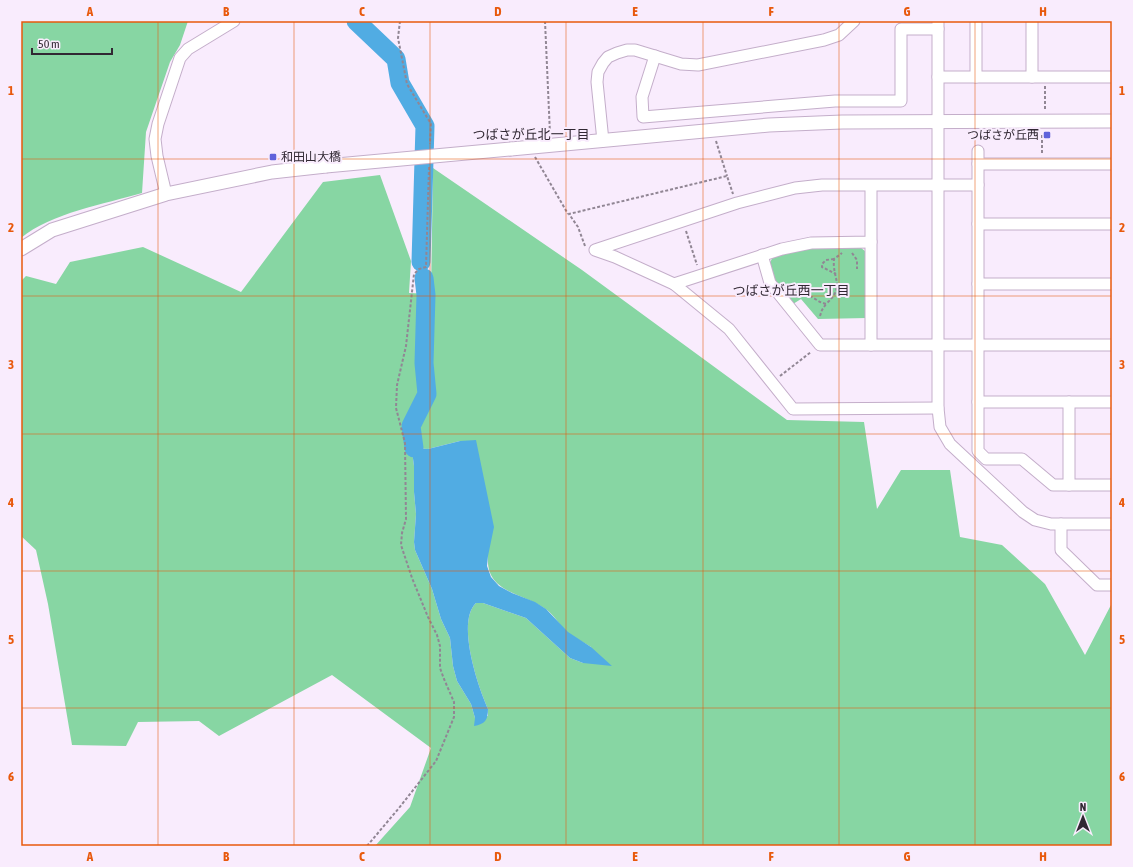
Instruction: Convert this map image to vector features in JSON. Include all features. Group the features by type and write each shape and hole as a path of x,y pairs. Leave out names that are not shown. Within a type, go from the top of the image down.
{"street":[{"path":"166,194 157,156 155,139 158,124 180,58 188,49 234,21"},
{"path":"603,141 597,82 598,72 608,57 627,50 635,50 681,64 698,65 824,40 839,35 854,21"},
{"path":"976,21 976,77"},
{"path":"1032,21 1032,77"},
{"path":"655,56 642,97 644,117 835,101 901,101 901,29 938,25 938,408 940,427 950,444 1000,492 1023,512 1035,520 1051,524 1112,524"},
{"path":"938,77 1112,78"},
{"path":"21,248 52,230 166,194 272,172 769,126 842,122 1112,121"},
{"path":"978,151 978,451 986,459 1022,459 1053,485 1112,485"},
{"path":"978,164 1112,164"},
{"path":"595,250 737,203 794,188 822,185 978,185"},
{"path":"871,185 871,345"},
{"path":"978,224 1112,224"},
{"path":"674,284 782,249 811,243 871,242"},
{"path":"595,250 615,257 674,284 730,329 794,409 938,408"},
{"path":"762,255 770,283 820,345 1112,345"},
{"path":"978,284 1112,284"},
{"path":"978,402 1112,402"},
{"path":"1069,402 1069,485"},
{"path":"1061,524 1061,550 1097,585 1112,585"}],"path":[{"path":"400,21 398,38 407,84 431,124 430,149"},
{"path":"545,21 551,145"},
{"path":"1041,164 1045,77"},
{"path":"712,131 737,203"},
{"path":"531,147 535,157 568,214 578,227 587,251 595,250"},
{"path":"366,846 433,766 449,732 454,717 454,702 440,668 440,646 437,635 412,578 401,545 402,533 406,519 405,443 396,408 397,385 406,346 414,274 419,269 426,267 429,164"},
{"path":"568,214 727,176"},
{"path":"683,221 700,276"},
{"path":"836,274 822,267 822,264 826,260 834,259 842,253 852,253 857,260 858,269"},
{"path":"820,316 826,304 834,297 837,288 836,274 833,265 834,259"},
{"path":"786,303 800,294 807,294 826,304"},
{"path":"772,383 820,345"}],"green space":[{"path":"21,21 188,21 180,45 170,62 146,132 142,193 79,210 47,222 33,229 21,238"},
{"path":"433,168 582,270 787,420 864,422 877,509 901,470 950,470 960,537 1002,545 1045,584 1085,655 1112,603 1112,846 375,846 410,807 431,748 332,675 219,736 199,721 138,722 126,746 72,745 48,604 36,550 21,536 21,281 26,276 56,284 70,262 143,247 241,292 323,182 380,175 411,261 409,293 431,294","holes":["460,441 488,556 489,568 493,578 499,585 547,610 567,632 591,647 595,663 583,663 570,658 526,618 483,603 476,603 470,612 468,639 479,686 488,709 488,716 475,718 471,704 457,681 453,666 450,638 441,619 432,589 415,550 414,542 416,514 412,451 414,448 428,449"]},
{"path":"826,247 860,247 866,252 867,318 818,319 801,299 793,304 776,283 769,264 773,257 798,250"}],"water":[{"path":"476,440 494,527 487,566 491,577 499,586 535,602 546,609 568,632 591,647 612,666 583,663 570,658 526,618 483,603 476,603 470,612 468,639 479,686 488,709 485,721 474,726 475,718 471,704 457,681 453,666 450,638 441,619 432,589 415,550 414,542 416,514 412,451 414,448 428,449 460,441"}],"waterway":[{"path":"356,21 396,59 400,83 425,126 421,262"},
{"path":"414,448 411,426 427,394 424,363 426,295 424,278"}],"place":[{"name":"つばさが丘西","path":"1047,135"},
{"name":"和田山大橋","path":"273,157"}],"district":[{"name":"つばさが丘北一丁目","path":"531,134"},
{"name":"つばさが丘西一丁目","path":"791,290"}]}
